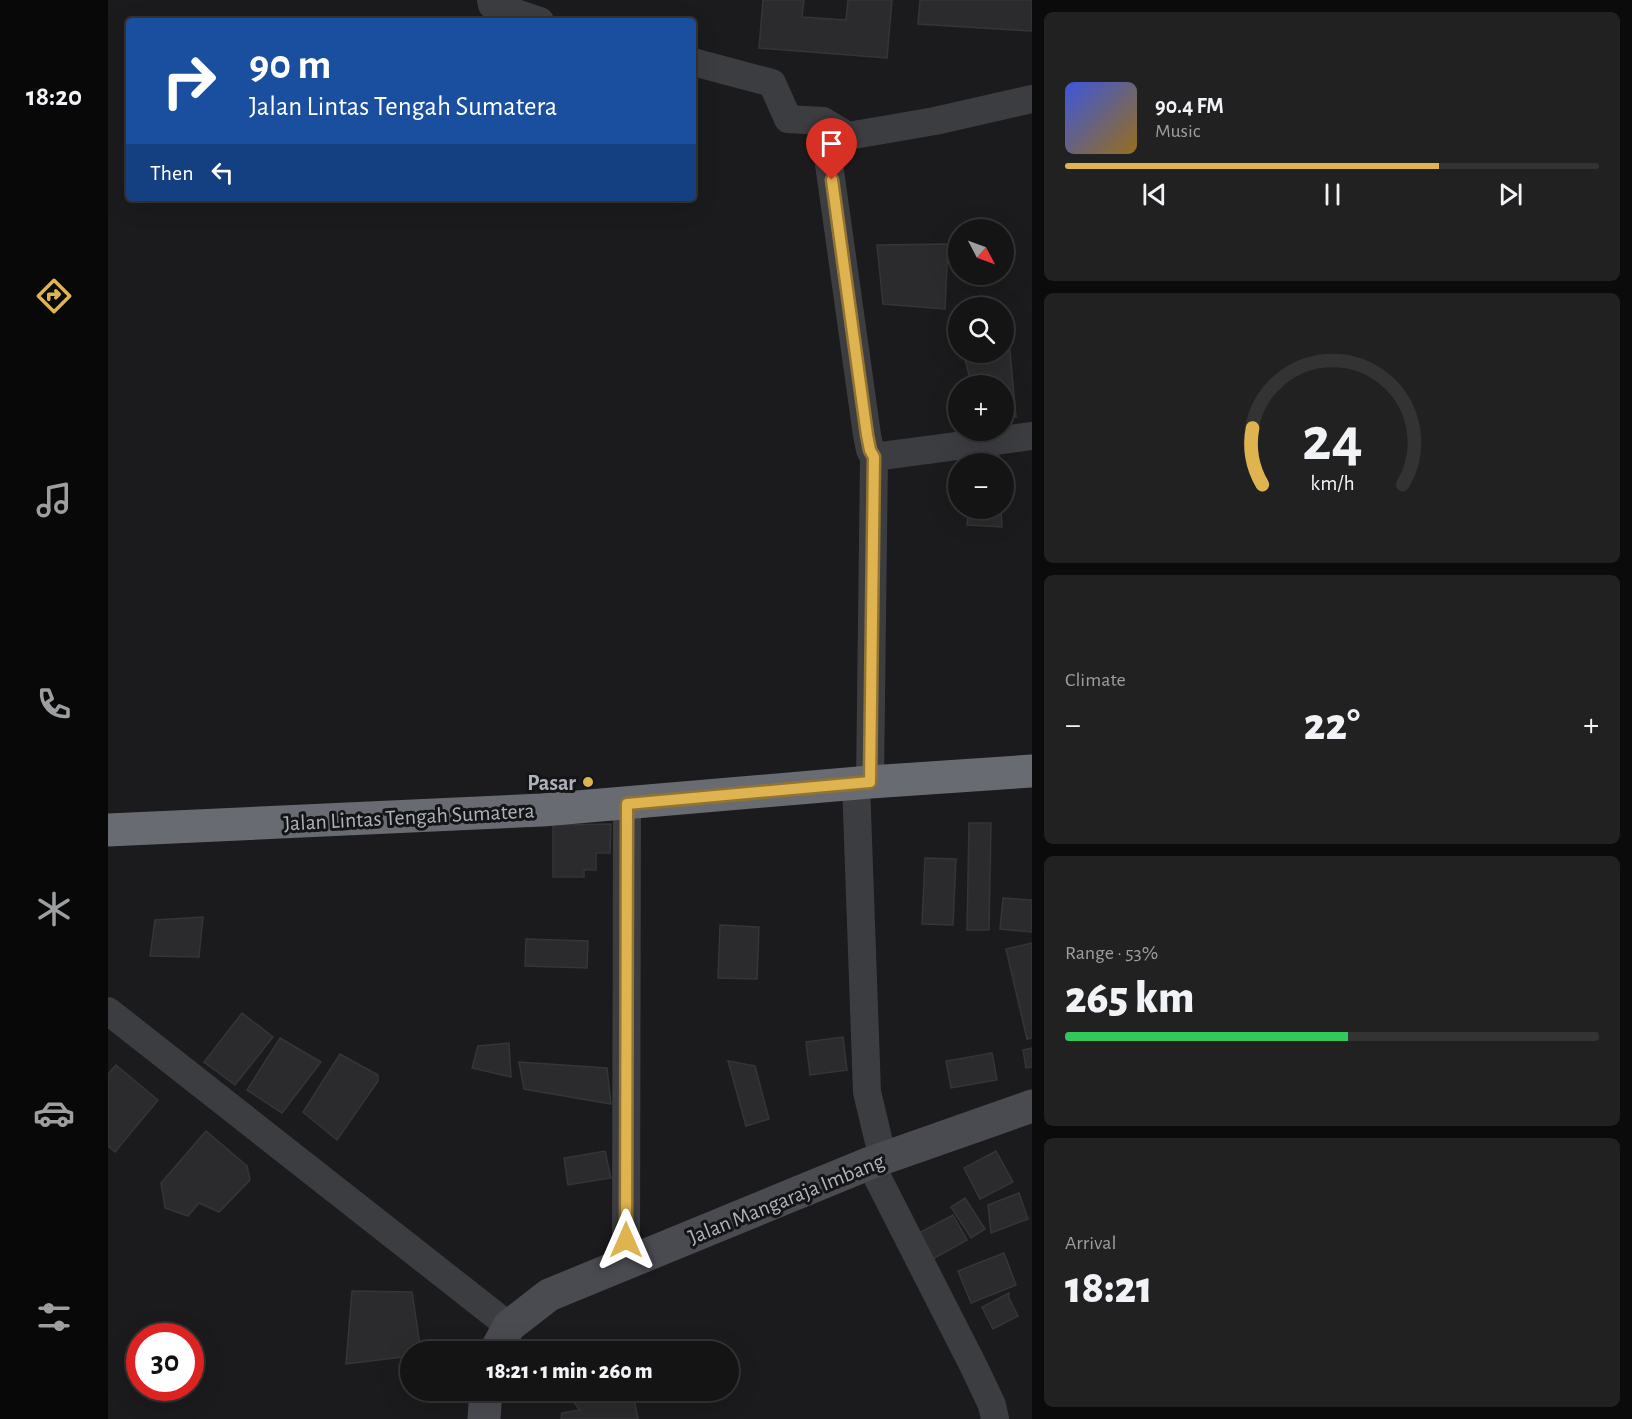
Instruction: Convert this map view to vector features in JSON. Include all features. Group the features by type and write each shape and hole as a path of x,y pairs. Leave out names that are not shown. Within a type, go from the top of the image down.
{"highway":[{"name":"Jalan Lintas Tengah Sumatera","path":"108,830 542,810 863,782 1032,771"}],"street":[{"path":"491,0 492,5 531,18"},
{"path":"696,63 772,83 788,119 823,121 848,136 935,121 1032,99"},
{"path":"823,121 867,435 874,457 863,782 867,1092 876,1161 992,1405 995,1419"},
{"path":"874,457 1032,436"},
{"path":"626,1263 627,804"},
{"path":"108,1011 502,1339"},
{"name":"Jalan Mangaraja Imbang","path":"502,1339 549,1295 876,1161 1032,1106"},
{"path":"484,1419 485,1401"}],"building":[{"path":"763,0 804,0 802,17 846,20 848,0 892,0 887,58 759,48"},
{"path":"920,0 1032,0 1032,31 918,24"},
{"path":"948,244 945,309 883,304 877,245"},
{"path":"966,363 1011,363 1012,375 969,375"},
{"path":"968,519 1002,519 1002,527 967,525"},
{"path":"969,823 991,823 989,930 967,930"},
{"path":"611,824 610,853 596,853 596,870 584,870 584,877 553,877 553,825"},
{"path":"925,858 956,859 953,925 922,924"},
{"path":"1003,898 1032,900 1032,932 1000,929"},
{"path":"203,917 199,957 150,956 155,920"},
{"path":"720,925 759,927 757,979 718,978"},
{"path":"526,939 588,941 587,968 525,966"},
{"path":"1032,943 1032,1038 1027,1039 1006,949"},
{"path":"242,1013 273,1037 235,1085 204,1062"},
{"path":"843,1037 847,1070 810,1075 806,1042"},
{"path":"280,1038 321,1062 282,1113 247,1090"},
{"path":"509,1043 511,1077 472,1068 478,1046"},
{"path":"1032,1048 1032,1067 1026,1068 1023,1050"},
{"path":"992,1053 997,1080 951,1088 946,1061"},
{"path":"340,1054 378,1075 378,1081 337,1140 303,1112"},
{"path":"728,1061 755,1066 769,1119 746,1126"},
{"path":"519,1062 607,1068 611,1104 524,1089"},
{"path":"116,1065 158,1100 115,1152 108,1146 108,1074"},
{"path":"206,1131 247,1166 250,1180 219,1212 199,1203 188,1216 165,1208 161,1183"},
{"path":"605,1151 611,1178 568,1185 564,1158"},
{"path":"996,1151 1013,1182 980,1199 964,1168"},
{"path":"1019,1193 1028,1219 991,1233 988,1205"},
{"path":"965,1198 985,1229 971,1238 951,1207"},
{"path":"953,1215 967,1240 931,1260 917,1234"},
{"path":"1004,1253 1016,1285 971,1303 958,1271"},
{"path":"352,1291 412,1292 419,1341 400,1341 400,1357 346,1364"},
{"path":"1009,1293 1009,1298 1018,1316 993,1329 982,1307"},
{"path":"572,1401 635,1401 638,1419 561,1419 562,1413 580,1410"}],"place":[{"name":"Pasar","path":"588,782"}],"route":[{"path":"626,1240 627,804 870,782 874,457 867,435 832,180"}]}
